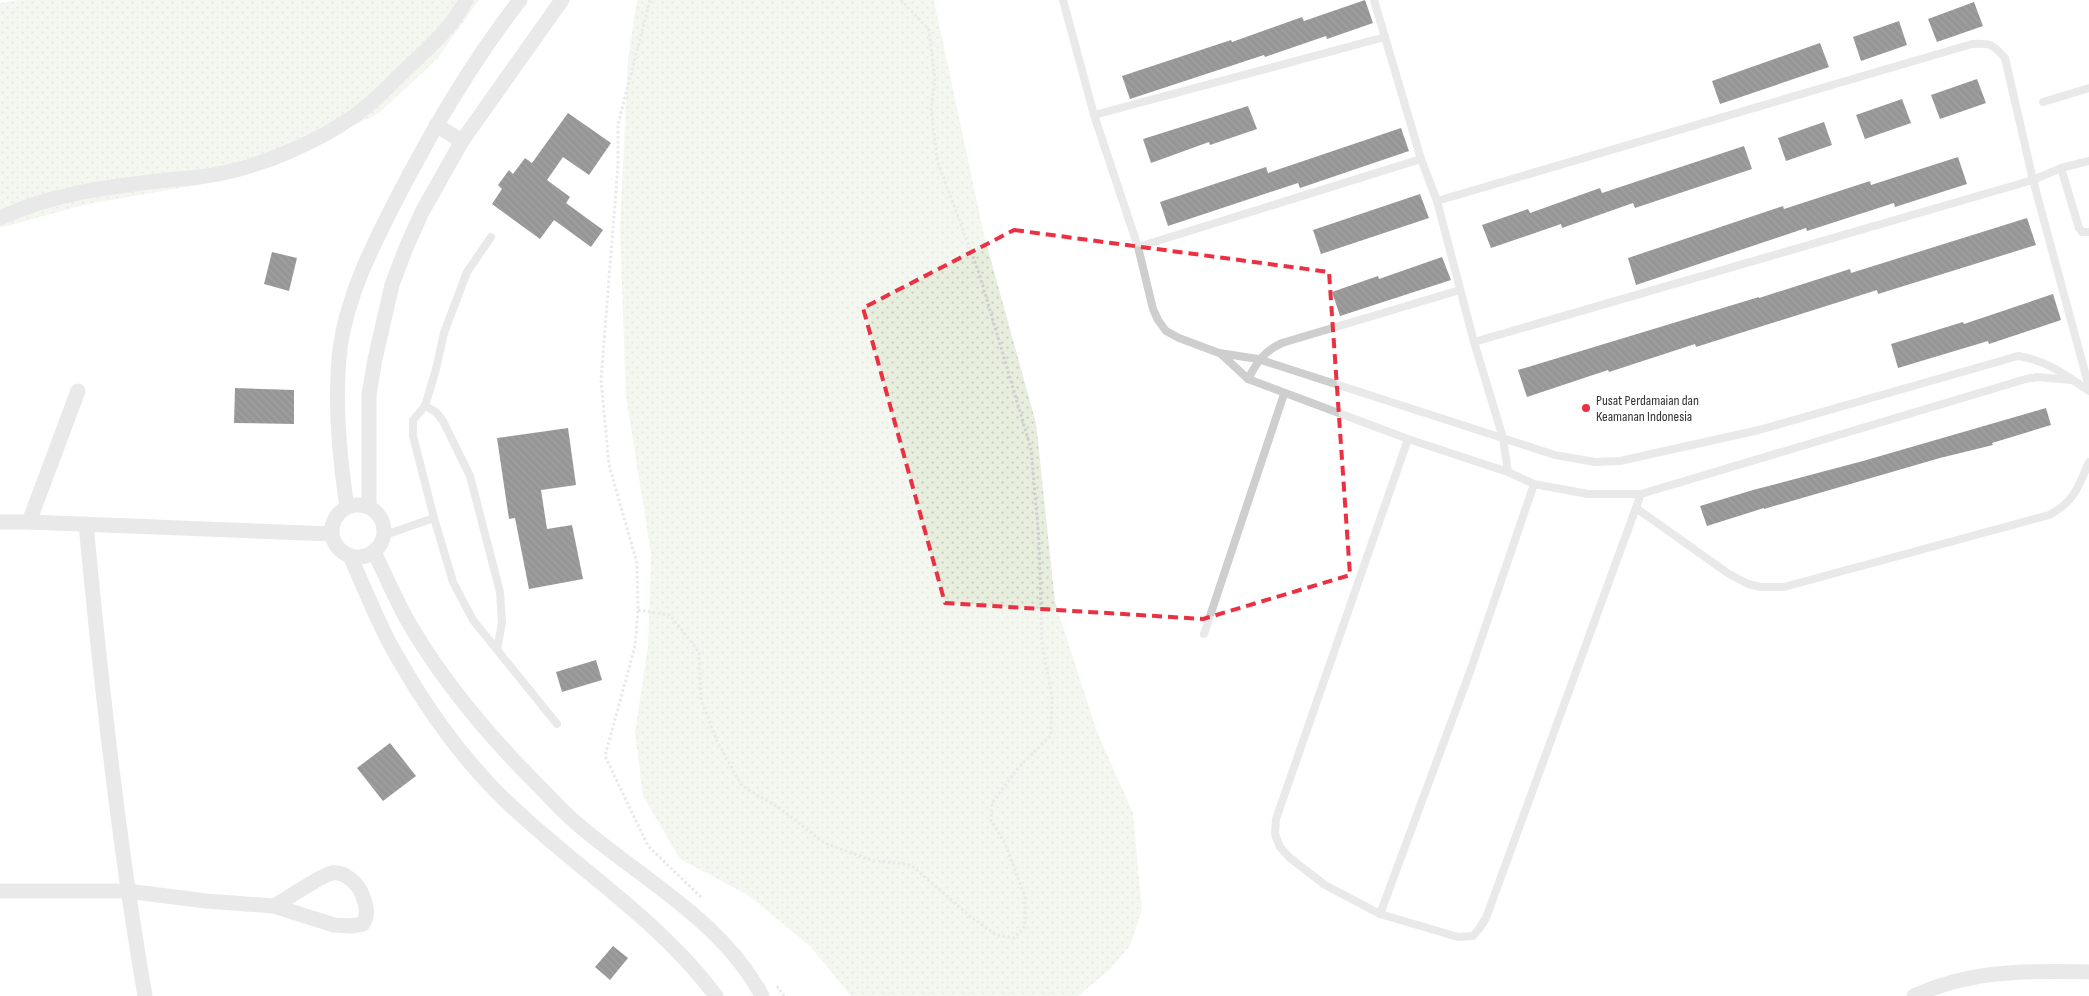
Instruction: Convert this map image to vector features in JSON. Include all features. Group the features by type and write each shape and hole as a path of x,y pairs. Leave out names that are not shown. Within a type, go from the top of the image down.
{"street":[{"path":"0,218 22,208 64,196 106,188 217,174 251,166 318,137 354,116 388,86 452,25 466,0"},
{"path":"347,507 340,458 337,416 338,373 345,323 356,285 382,228 436,125 487,42 520,0"},
{"path":"369,507 369,395 374,359 392,285 422,212 462,141 562,0"},
{"path":"436,125 462,141"},
{"path":"29,522 78,390"},
{"path":"358,505 369,507 381,519 384,535 383,542 374,552 362,557 350,556 340,550 332,534 336,518 347,507 358,505"},
{"path":"0,522 332,534"},
{"path":"86,524 104,716 127,891 145,996"},
{"path":"374,552 412,629 468,710 498,745 575,822 704,924 732,953 762,996"},
{"path":"350,556 389,641 418,691 468,760 504,800 546,837 614,891 665,937 704,979 716,996"},
{"path":"0,891 127,891 214,902 274,906 334,924 351,926 363,924 367,914 367,907 361,891 353,881 346,876 334,873 322,877 274,906"},
{"path":"1914,996 1944,984 1992,975 2045,971 2089,972"}],"lane":[{"path":"1063,0 1094,115 1138,247 1153,309 1166,331 1179,338 1219,353 1258,359 1573,459 1595,462 1620,461 1759,430 2018,356 2033,358 2051,365 2089,391"},
{"path":"1374,0 1421,159 1437,201 1474,342 1503,438 1508,472"},
{"path":"1094,115 1385,37"},
{"path":"1437,201 1972,44 1995,46 2004,58 2033,180 2089,386"},
{"path":"2042,102 2089,88"},
{"path":"1138,247 1421,159"},
{"path":"1474,342 2033,180 2062,168 2089,161"},
{"path":"2062,168 2079,228 2082,232 2089,232"},
{"path":"491,237 467,272 455,300 444,333 425,406 413,420 413,436 453,582 464,605 473,620 557,724"},
{"path":"1248,379 1258,359 1270,348 1282,342 1460,290"},
{"path":"1219,353 1248,379 1284,394 1408,439 1508,472 1534,484 1588,494 1641,494 2026,379 2037,377 2074,380"},
{"path":"1204,634 1284,394"},
{"path":"425,406 436,412 443,421 460,452 470,476 500,592 502,623 497,650"},
{"path":"1408,439 1276,819 1275,834 1280,847 1290,858 1325,885 1380,914 1458,938 1472,936 1479,930 1486,918 1641,494"},
{"path":"1636,508 1729,574 1748,584 1761,587 1784,587 2049,516 2065,507 2074,495 2089,462"},
{"path":"1380,914 1471,669 1534,484"},
{"path":"384,535 434,518"}],"path":[{"path":"650,0 618,124 618,166 601,380 609,465 637,562 638,610 635,646 605,756 648,846 705,901"},
{"path":"638,610 670,616 699,652 701,699 717,741 742,786 781,809 824,843 871,860 911,865 971,917 996,935 1014,938 1025,926 1025,897 1006,843 991,821 992,803 1019,767 1051,735 1052,697 1042,643 1038,540 1031,450 979,273 937,160 931,108 935,79 929,30 901,0"},
{"path":"773,981 784,996"}],"highlighted area":[{"path":"1014,230 1329,272 1350,575 1203,619 945,603 863,308"}],"green space":[{"path":"19,0 479,0 437,59 379,113 279,163 198,185 87,204 0,228 0,3"},
{"path":"637,0 934,0 984,235 1036,423 1055,602 1097,732 1133,813 1142,910 1130,946 1108,971 1078,996 851,996 810,946 748,895 680,859 643,796 635,732 648,647 651,553 626,397 620,230 628,59"}],"building":[{"path":"1365,0 1373,23 1327,39 1326,36 1265,57 1264,55 1130,99 1122,76 1231,40 1232,42 1302,17 1304,21"},
{"path":"1974,2 1983,26 1937,42 1928,19"},
{"path":"1899,21 1907,45 1861,61 1853,37"},
{"path":"1820,43 1829,67 1720,104 1712,81"},
{"path":"1977,79 1986,103 1940,119 1931,95"},
{"path":"1902,99 1911,123 1865,139 1856,115"},
{"path":"1248,106 1257,129 1210,145 1209,142 1151,163 1143,139"},
{"path":"568,113 611,143 589,175 563,157 547,180 570,197 566,203 603,230 591,247 554,220 540,239 492,204 502,189 498,185 509,170 513,174 525,158 532,163"},
{"path":"1824,122 1832,145 1786,161 1778,138"},
{"path":"1401,128 1409,151 1300,188 1298,183 1168,226 1160,202 1266,167 1268,173"},
{"path":"1744,146 1752,169 1635,208 1633,203 1562,228 1561,224 1491,248 1482,225 1528,209 1530,213 1600,188 1602,193"},
{"path":"1958,157 1967,184 1895,207 1894,203 1807,231 1806,228 1636,285 1628,258 1783,206 1784,209 1870,181 1871,185"},
{"path":"1420,194 1429,218 1321,254 1313,230"},
{"path":"2027,218 2036,245 1878,294 1877,290 1696,347 1695,344 1609,372 1608,370 1527,397 1518,370 1850,269 1851,273"},
{"path":"272,252 297,258 289,291 264,284"},
{"path":"1442,257 1451,280 1340,316 1332,292 1378,276 1379,279"},
{"path":"2053,294 2061,320 1989,344 1988,341 1898,368 1891,344 1963,322 1964,324"},
{"path":"235,388 294,390 294,424 234,423"},
{"path":"2046,408 2051,425 1992,443 1993,445 1940,458 1707,526 1700,506 1863,461"},
{"path":"568,428 576,485 541,490 547,529 572,525 583,579 529,589 515,518 509,519 497,438"},
{"path":"596,660 602,680 562,692 556,672"},
{"path":"390,743 416,776 383,801 357,768"},
{"path":"613,946 628,958 610,980 595,967"}],"place":[{"name":"Pusat Perdamaian dan Keamanan Indonesia","path":"1586,408"}]}
